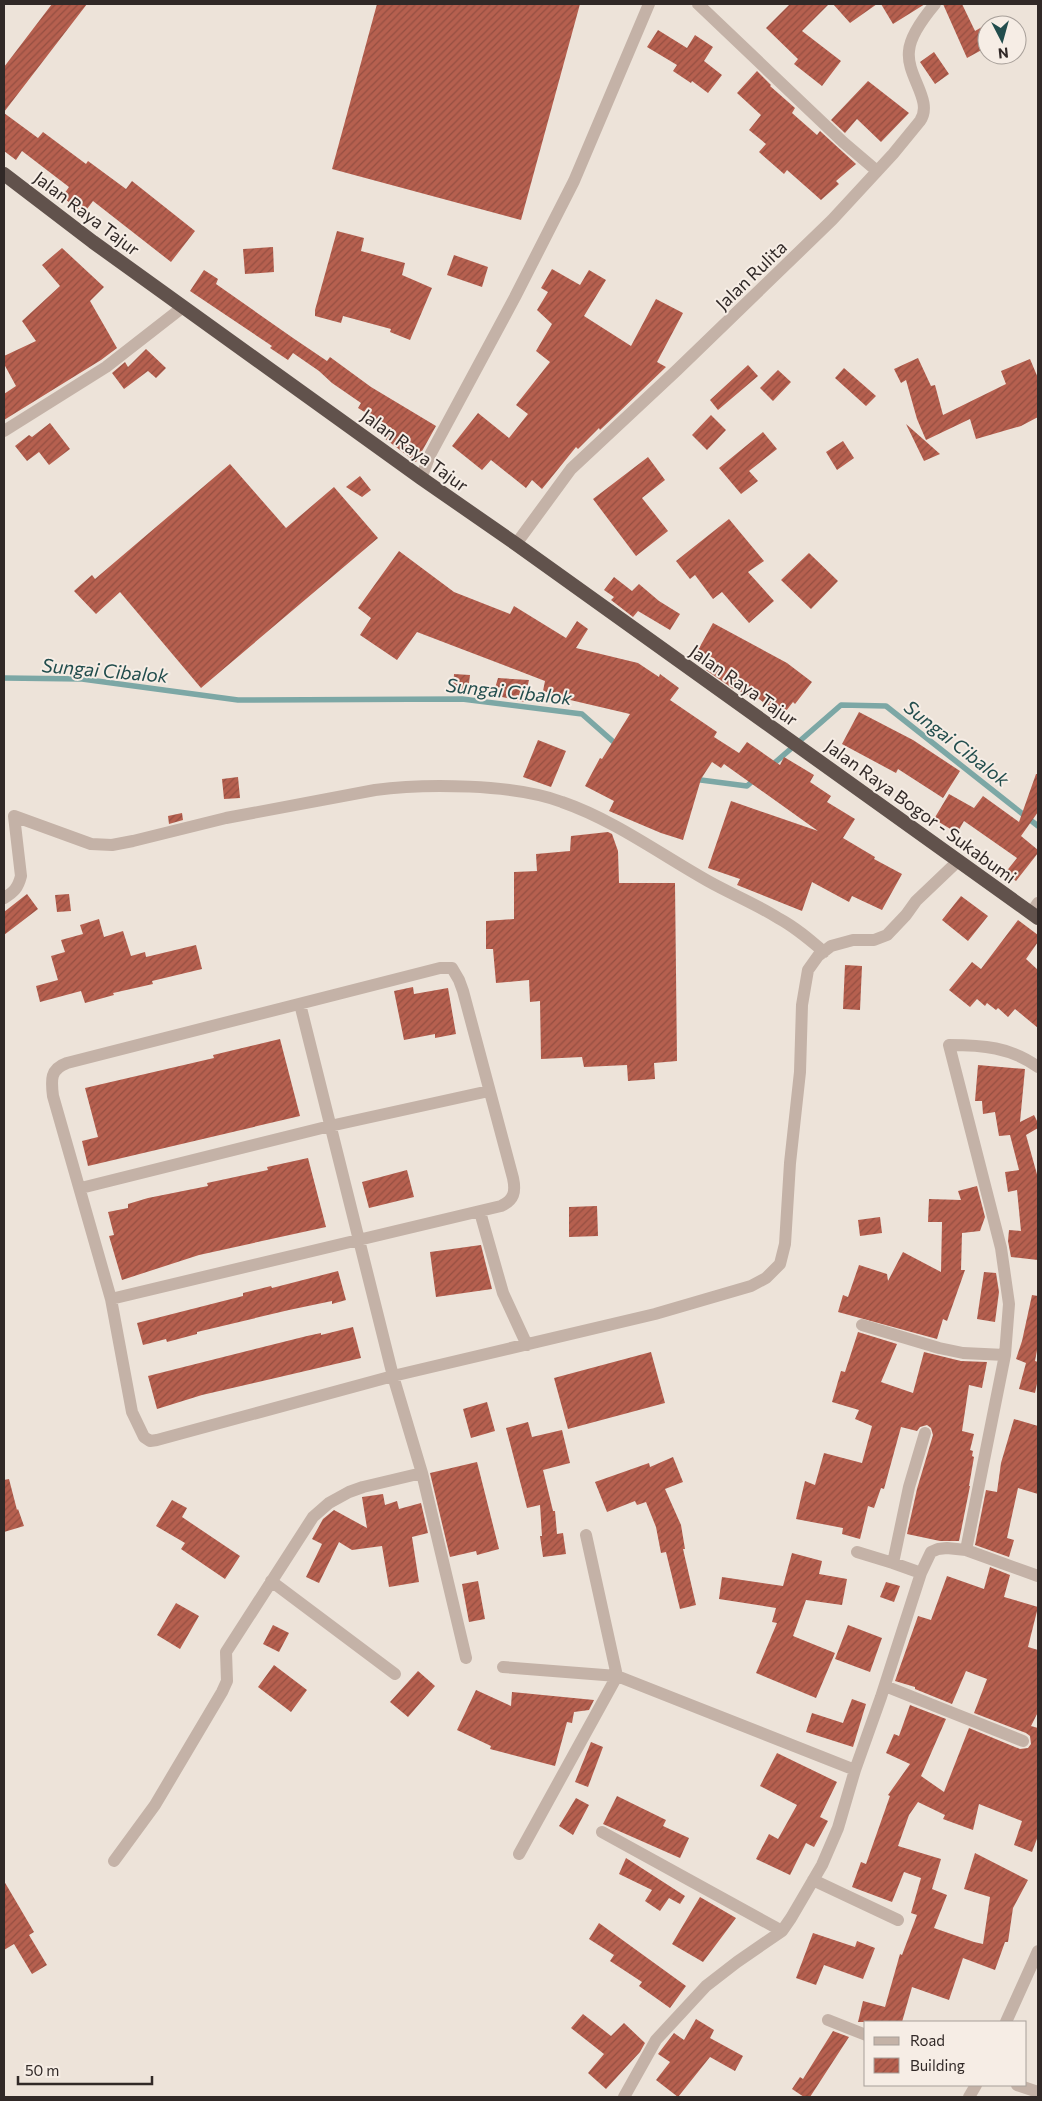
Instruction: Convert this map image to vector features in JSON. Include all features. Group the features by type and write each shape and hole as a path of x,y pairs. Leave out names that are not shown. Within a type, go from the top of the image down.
{"highway":[{"name":"Jalan Raya Tajur","path":"4,174 183,307 806,752"},
{"name":"Jalan Raya Bogor - Sukabumi","path":"806,752 958,860 1036,911"}],"street":[{"path":"421,478 430,456 461,401 574,181 649,4"},
{"path":"698,4 824,124 877,170"},
{"name":"Jalan Rulita","path":"516,544 571,469 801,250 877,170 923,116 925,105 912,74 908,52 918,29 935,4"},
{"path":"4,431 106,367 183,307"},
{"path":"4,898 14,893 21,876 14,816 91,844 112,845 133,842 226,818 384,788 441,786 494,789 542,796 582,810 709,882 777,916 824,952"},
{"path":"111,1298 480,1212 508,1203 513,1198 515,1187 459,980 452,968 440,968 67,1063 56,1069 51,1079 53,1096 81,1188 111,1298 132,1412 143,1435 150,1441 393,1376 655,1314 758,1283 775,1272 780,1264 785,1244 790,1163 800,1072 804,988 808,970 818,956 838,943 852,940 874,940 887,935 916,901 958,860"},
{"path":"300,1004 393,1376 422,1473 466,1658"},
{"path":"966,1550 1006,1356 1009,1304 1001,1248 949,1045 991,1046 1005,1050 1038,1067"},
{"path":"81,1188 330,1126 488,1091"},
{"path":"480,1212 503,1293 527,1345"},
{"path":"862,1325 939,1348 963,1353 1006,1356"},
{"path":"893,1562 909,1486 925,1433"},
{"path":"114,1861 155,1805 222,1692 227,1681 226,1652 305,1527 313,1517 330,1503 363,1487 422,1473"},
{"path":"519,1854 617,1676 586,1535"},
{"path":"624,2097 656,2040 694,1997 718,1975 782,1931 829,1852 921,1573 926,1561 934,1550 947,1548 966,1550 1038,1576"},
{"path":"857,1552 893,1562 921,1573"},
{"path":"271,1581 395,1674"},
{"path":"503,1667 617,1676 855,1770"},
{"path":"884,1686 1023,1741"},
{"path":"602,1832 782,1931"},
{"path":"813,1880 898,1920"},
{"path":"1006,2021 1038,1951"},
{"path":"828,2020 864,2034"},
{"path":"969,2097 975,2086"},
{"path":"1020,2086 1038,2092"}],"building":[{"path":"52,4 87,4 4,112 4,67"},
{"path":"377,4 580,4 521,220 332,169"},
{"path":"790,4 829,4 802,31 841,61 822,86 794,64 798,59 766,28"},
{"path":"833,4 877,4 850,23"},
{"path":"881,4 925,4 893,24"},
{"path":"943,4 962,4 975,31 977,30 977,52 967,58"},
{"path":"658,30 687,48 695,35 713,47 704,61 722,75 708,93 692,81 691,83 673,71 677,65 647,47"},
{"path":"934,52 949,74 935,84 920,62"},
{"path":"757,71 770,86 795,108 792,113 817,135 820,131 856,164 836,181 839,184 821,200 787,170 784,174 759,152 766,144 749,130 761,115 737,93"},
{"path":"868,81 909,113 881,142 857,119 845,133 831,120"},
{"path":"4,113 38,138 43,132 86,164 88,161 126,189 132,181 195,231 171,262 93,201 84,213 62,197 69,187 22,151 16,160 4,151"},
{"path":"337,231 364,238 361,251 405,263 402,275 432,288 410,340 390,332 391,329 343,316 341,323 315,316 315,310"},
{"path":"273,247 274,272 245,274 243,249"},
{"path":"62,248 104,287 90,301 117,348 101,360 4,420 4,394 16,386 4,364 4,356 36,341 22,321 60,286 42,265"},
{"path":"454,255 488,267 482,287 447,275"},
{"path":"552,269 580,285 589,270 606,280 584,316 631,346 656,299 683,313 657,362 666,367 600,430 599,428 578,449 576,447 542,489 532,480 526,488 491,460 482,470 452,446 478,413 509,438 528,414 516,405 550,362 536,351 552,324 537,310 548,292 541,288"},
{"path":"204,270 218,279 216,284 327,361 330,357 371,387 436,426 416,462 384,438 391,428 358,408 361,403 332,383 319,371 293,353 288,360 270,348 272,346 190,291"},
{"path":"146,349 166,368 156,378 148,371 124,389 112,373 125,362 128,367"},
{"path":"918,358 931,386 935,385 943,415 1006,384 1001,371 1030,359 1038,378 1038,417 1021,426 976,439 970,419 926,440 917,419 906,380 901,383 894,369"},
{"path":"748,365 758,376 718,410 710,400"},
{"path":"844,368 876,396 866,406 835,378"},
{"path":"778,370 791,382 773,401 760,388"},
{"path":"711,415 726,430 707,450 692,435"},
{"path":"50,423 70,449 49,465 39,452 27,461 15,446 29,435 32,437"},
{"path":"906,424 940,454 924,461"},
{"path":"763,432 777,449 749,471 758,481 741,494 719,468"},
{"path":"843,441 854,458 837,470 826,452"},
{"path":"648,457 665,480 642,498 668,531 636,556 593,499"},
{"path":"230,464 286,528 334,487 378,538 201,688 120,592 96,614 74,591 92,575 95,579"},
{"path":"360,476 371,490 362,497 346,487"},
{"path":"729,519 764,561 748,572 774,601 749,623 722,592 713,599 695,575 690,579 676,561"},
{"path":"399,551 454,592 510,614 514,606 566,638 577,621 588,629 576,648 638,663 659,677 660,674 679,688 670,700 717,732 714,737 739,753 747,742 780,765 784,757 814,775 810,782 831,796 827,802 855,819 843,838 875,857 874,859 902,874 882,910 852,896 849,902 812,882 802,911 737,885 740,879 708,868 731,801 818,831 724,764 721,768 712,762 701,779 683,840 661,833 609,811 614,801 585,786 600,758 602,759 630,714 566,699 567,697 543,691 545,681 417,632 397,660 360,635 371,618 358,608"},
{"path":"809,553 838,581 811,609 781,580"},
{"path":"614,577 632,591 639,584 659,601 680,614 670,630 638,611 633,617 611,600 614,597 604,590"},
{"path":"713,623 787,663 812,682 795,704 793,702 782,716 755,696 754,698 732,688 706,670 715,659 698,650"},
{"path":"454,674 470,675 468,691 453,689"},
{"path":"498,678 529,680 524,702 493,695"},
{"path":"859,712 913,740 960,771 943,798 898,769 896,773 842,744"},
{"path":"538,740 566,751 551,787 523,777"},
{"path":"1036,774 1038,774 1038,812 1021,836 1038,850 1038,853 1016,881 1005,873 1017,858 964,821 957,833 934,819 949,794 974,808 983,796 1019,822"},
{"path":"238,777 240,798 224,799 222,779"},
{"path":"182,813 183,820 169,824 168,816"},
{"path":"608,832 612,834 618,851 619,883 675,883 677,1061 654,1063 655,1079 628,1081 627,1065 584,1067 582,1057 541,1059 540,1001 530,1002 529,980 496,983 493,949 486,949 486,921 514,919 514,872 537,871 536,854 570,851 571,836"},
{"path":"27,894 38,909 4,935 4,912"},
{"path":"69,894 71,911 57,912 55,895"},
{"path":"961,896 988,916 968,941 942,920"},
{"path":"99,919 104,937 123,931 131,956 145,952 146,957 196,945 202,969 152,981 153,984 113,993 114,995 85,1003 81,991 40,1002 36,986 58,980 51,956 65,952 61,940 83,934 80,925"},
{"path":"1018,920 1038,935 1038,942 1026,959 1038,970 1038,1028 1015,1009 1008,1017 998,1008 996,1010 987,1003 985,1006 977,999 970,1007 949,990 972,962 981,969"},
{"path":"845,965 862,966 860,1010 843,1009"},
{"path":"413,987 414,994 448,988 456,1034 435,1038 435,1034 404,1040 394,991"},
{"path":"280,1039 300,1116 88,1166 82,1141 98,1137 85,1088 214,1058 213,1055"},
{"path":"978,1065 1025,1069 1020,1122 1034,1115 1038,1123 1038,1128 1026,1135 1038,1178 1038,1260 1011,1257 1008,1241 1009,1230 1021,1231 1017,1190 1008,1192 1005,1172 1019,1170 1010,1135 999,1136 995,1112 983,1114 982,1101 975,1101"},
{"path":"308,1158 326,1227 199,1255 122,1280 109,1236 114,1235 108,1212 128,1208 128,1204 148,1198 208,1186 207,1183 268,1170 267,1167"},
{"path":"407,1170 414,1197 369,1208 362,1182"},
{"path":"977,1186 985,1217 980,1231 962,1233 961,1270 965,1270 947,1321 943,1319 937,1339 838,1312 843,1295 848,1297 859,1265 887,1274 888,1281 903,1252 941,1272 942,1222 928,1222 929,1199 961,1200 958,1191"},
{"path":"597,1206 598,1236 569,1237 569,1207"},
{"path":"880,1217 882,1233 860,1236 858,1220"},
{"path":"481,1245 492,1289 436,1297 430,1252"},
{"path":"338,1271 346,1300 332,1304 332,1301 289,1310 197,1332 197,1334 167,1342 166,1339 143,1345 137,1323 243,1296 243,1293 271,1286 272,1288"},
{"path":"984,1272 996,1273 999,1292 995,1322 977,1319"},
{"path":"1032,1295 1038,1296 1038,1345 1035,1361 1038,1362 1038,1379 1035,1393 1019,1389 1026,1363 1016,1359"},
{"path":"353,1327 361,1358 202,1395 157,1409 148,1376 307,1336 321,1333 321,1335"},
{"path":"858,1332 897,1344 881,1382 913,1393 924,1352 961,1361 987,1362 982,1388 969,1385 962,1431 974,1434 970,1450 973,1451 972,1456 974,1457 959,1541 940,1541 907,1534 917,1489 933,1435 931,1428 927,1425 920,1427 917,1431 901,1427 884,1489 881,1488 874,1508 868,1506 860,1539 842,1534 843,1528 796,1519 805,1481 815,1485 824,1453 862,1463 872,1426 855,1419 859,1410 832,1402 841,1371 845,1372"},
{"path":"651,1352 665,1403 568,1429 554,1378"},
{"path":"487,1402 495,1431 471,1438 463,1409"},
{"path":"1014,1419 1038,1426 1038,1494 1018,1488 1007,1538 1014,1540 1009,1557 975,1545 986,1490 997,1492 1001,1463"},
{"path":"528,1422 532,1437 562,1430 570,1463 543,1470 553,1511 555,1511 557,1534 563,1533 566,1554 543,1557 540,1536 542,1536 540,1505 527,1508 506,1428"},
{"path":"673,1457 683,1482 665,1489 681,1525 685,1549 683,1549 696,1605 680,1609 666,1552 661,1553 656,1527 646,1502 637,1505 635,1501 607,1512 595,1482 649,1463 650,1467"},
{"path":"477,1462 499,1549 477,1555 476,1551 450,1557 430,1473"},
{"path":"9,1479 17,1510 24,1526 4,1532 4,1480"},
{"path":"383,1494 385,1505 397,1501 399,1509 421,1503 428,1533 412,1537 419,1582 389,1587 382,1546 352,1550 339,1542 319,1583 306,1577 322,1544 312,1539 323,1519 334,1510 367,1528 362,1497"},
{"path":"172,1500 187,1508 182,1517 240,1556 225,1579 181,1549 185,1543 156,1526"},
{"path":"792,1553 822,1561 819,1574 847,1579 842,1605 806,1600 793,1636 835,1653 816,1698 756,1673 777,1623 772,1622 776,1608 719,1599 722,1577 783,1586"},
{"path":"990,1567 1010,1575 1004,1597 1038,1607 1028,1647 1038,1650 1038,1712 1031,1726 1038,1728 1038,1836 1032,1852 1014,1845 1022,1821 979,1804 973,1830 943,1819 945,1815 918,1802 909,1815 898,1846 941,1859 932,1889 947,1895 934,1928 974,1942 983,1944 990,1897 964,1889 975,1853 1028,1880 1013,1908 1008,1942 1005,1942 995,1970 963,1958 949,2000 912,1987 902,2021 858,2022 863,2001 885,2007 900,1954 902,1955 917,1915 911,1913 921,1878 904,1872 892,1902 852,1887 861,1862 866,1864 890,1796 888,1795 910,1764 886,1753 894,1734 899,1736 910,1705 946,1719 921,1776 944,1792 969,1728 1020,1749 1028,1748 1031,1744 1030,1736 1026,1733 974,1713 987,1679 966,1671 952,1704 915,1689 915,1687 895,1681 918,1616 931,1620 947,1576 984,1589"},
{"path":"478,1581 485,1619 469,1622 462,1584"},
{"path":"886,1582 900,1586 894,1602 880,1597"},
{"path":"176,1603 199,1616 180,1649 157,1635"},
{"path":"273,1625 289,1633 279,1652 263,1644"},
{"path":"848,1625 882,1638 870,1672 835,1659"},
{"path":"274,1665 307,1690 291,1712 258,1687"},
{"path":"418,1671 435,1686 408,1717 390,1702"},
{"path":"476,1690 511,1706 512,1692 594,1700 589,1710 574,1712 572,1723 567,1722 555,1766 490,1749 491,1746 457,1730"},
{"path":"852,1699 866,1704 853,1747 806,1732 812,1713 843,1723"},
{"path":"591,1742 603,1747 588,1787 575,1782"},
{"path":"777,1753 837,1782 820,1817 828,1821 814,1847 806,1843 790,1875 756,1859 769,1834 778,1839 797,1805 760,1786"},
{"path":"617,1796 666,1820 663,1826 689,1838 680,1858 603,1824"},
{"path":"576,1798 589,1805 573,1835 559,1826"},
{"path":"626,1858 685,1896 680,1904 669,1898 660,1911 645,1901 652,1890 619,1874"},
{"path":"4,1881 34,1932 29,1935 47,1965 32,1974 14,1944 4,1950"},
{"path":"700,1897 736,1918 703,1962 672,1944"},
{"path":"599,1923 686,1986 670,2008 639,1986 642,1982 610,1961 614,1955 589,1939"},
{"path":"813,1933 855,1947 857,1941 875,1948 863,1979 824,1965 816,1985 796,1978"},
{"path":"583,2014 611,2036 624,2023 645,2043 640,2052 606,2089 588,2073 604,2054 571,2028"},
{"path":"696,2019 714,2030 710,2038 743,2056 735,2071 710,2057 678,2097 656,2080 670,2062 658,2054 674,2033 684,2040"},
{"path":"833,2031 849,2037 810,2097 804,2097 792,2089 800,2077 803,2079"}],"waterway":[{"name":"Sungai Cibalok","path":"4,678 82,679 238,700 462,699 582,714 617,745"},
{"name":"Sungai Cibalok","path":"771,766 841,705 886,706 1038,826"},
{"name":"Sungai Cibalok","path":"693,779 747,786 756,778"}]}
